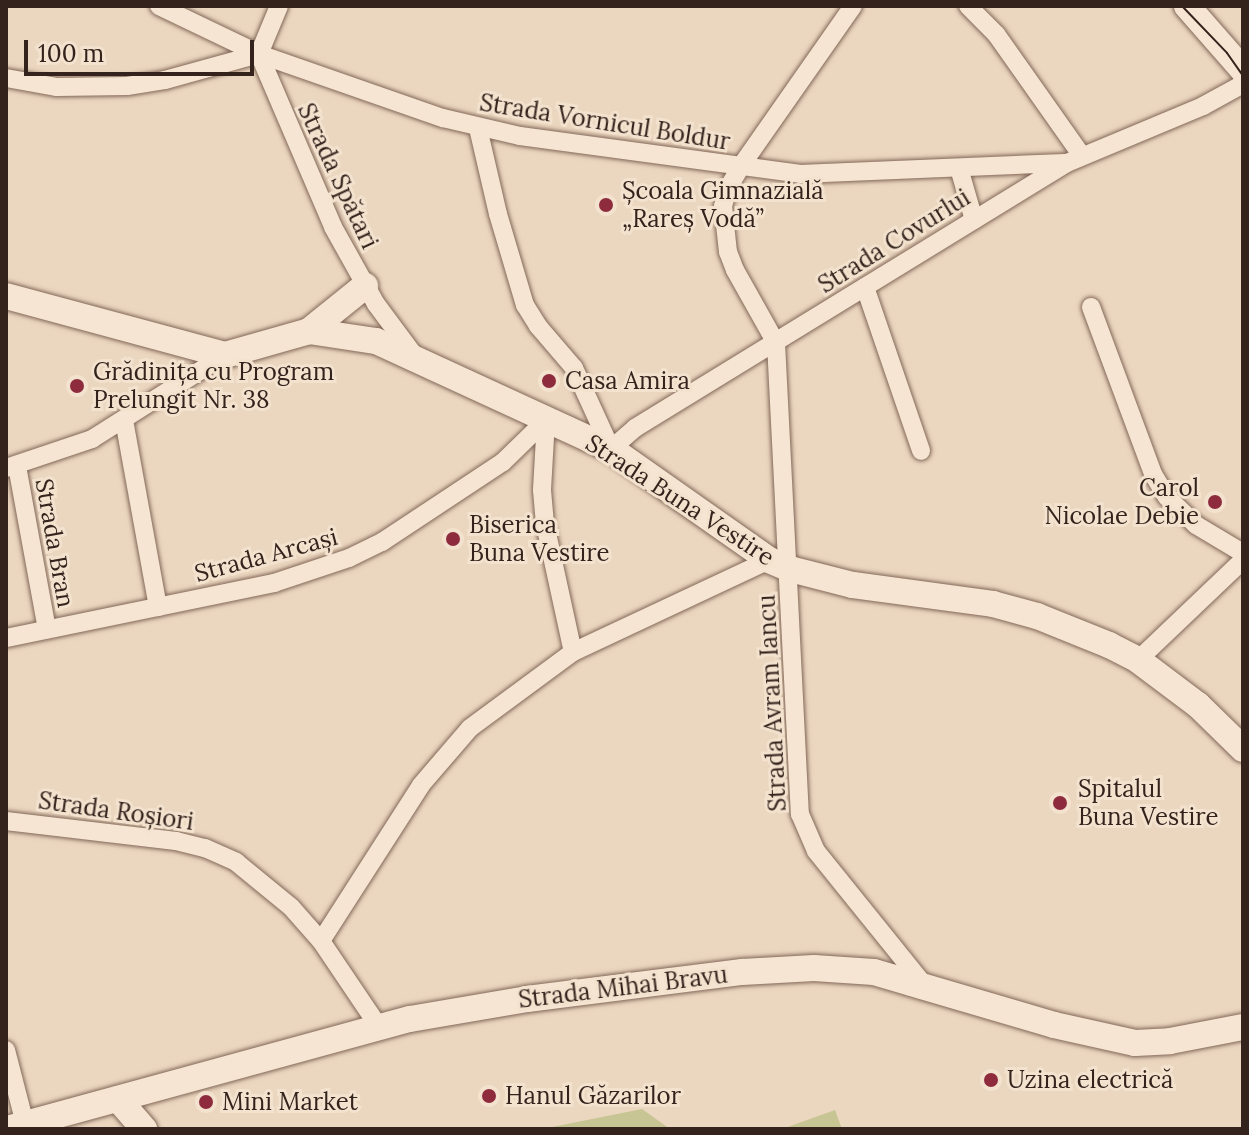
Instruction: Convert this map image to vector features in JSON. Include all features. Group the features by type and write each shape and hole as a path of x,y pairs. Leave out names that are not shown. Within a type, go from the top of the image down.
{"street":[{"name":"Strada Vornicul Boldur","path":"159,6 259,54 478,128 741,166 835,174 1074,159"},
{"path":"6,78 57,87 127,86 165,80 259,54 279,6"},
{"path":"968,6 996,34 1074,159"},
{"path":"1187,6 1239,57"},
{"path":"321,941 378,849 447,751 497,706 573,652 779,564 782,514 776,343 728,252 723,206 728,188 741,166 852,7"},
{"name":"Strada Spătari","path":"259,54 333,227 365,286 414,355"},
{"name":"Strada Covurlui","path":"776,343 1074,159 1203,106 1243,84"},
{"path":"478,128 494,200 525,305 538,326 574,368 611,449 635,428 776,343"},
{"path":"959,168 974,220"},
{"path":"309,331 365,286"},
{"path":"865,287 921,451"},
{"path":"6,296 225,355"},
{"path":"1091,307 1153,474 1167,497 1196,525 1243,553"},
{"name":"Strada Buna Vestire","path":"225,355 309,331 376,341 414,355 611,449 779,564 853,585 993,604 1065,627 1138,660 1206,712 1243,749"},
{"path":"12,467 92,439 225,355"},
{"path":"124,420 158,607"},
{"path":"546,420 542,490 545,524 573,652"},
{"name":"Strada Arcași","path":"6,638 274,583 349,558 382,542 503,462 546,420"},
{"name":"Strada Bran","path":"12,467 47,629"},
{"path":"1138,660 1243,560"},
{"name":"Strada Avram Iancu","path":"779,564 798,797 803,824 816,851 924,985"},
{"name":"Strada Roșiori","path":"6,821 176,841 205,848 236,862 264,882 321,941 379,1027"},
{"name":"Strada Mihai Bravu","path":"16,1126 379,1027 527,999 769,970 843,968 924,985 1054,1025 1126,1042 1170,1041 1243,1027"},
{"path":"6,1050 16,1126"},
{"path":"118,1099 144,1129"}],"shaded area":[{"path":"642,1109 670,1129 542,1129"},
{"path":"835,1110 842,1129 782,1129"}],"tram line":[{"path":"1182,6 1227,53 1243,76"}],"place":[{"name":"Școala Gimnazială „Rareș Vodă”","path":"606,205"},
{"name":"Casa Amira","path":"549,381"},
{"name":"Grădinița cu Program Prelungit Nr. 38","path":"77,386"},
{"name":"Carol Nicolae Debie","path":"1215,502"},
{"name":"Biserica Buna Vestire","path":"453,539"},
{"name":"Spitalul Buna Vestire","path":"1060,803"},
{"name":"Uzina electrică","path":"991,1080"},
{"name":"Hanul Găzarilor","path":"489,1096"},
{"name":"Mini Market","path":"206,1102"}]}
